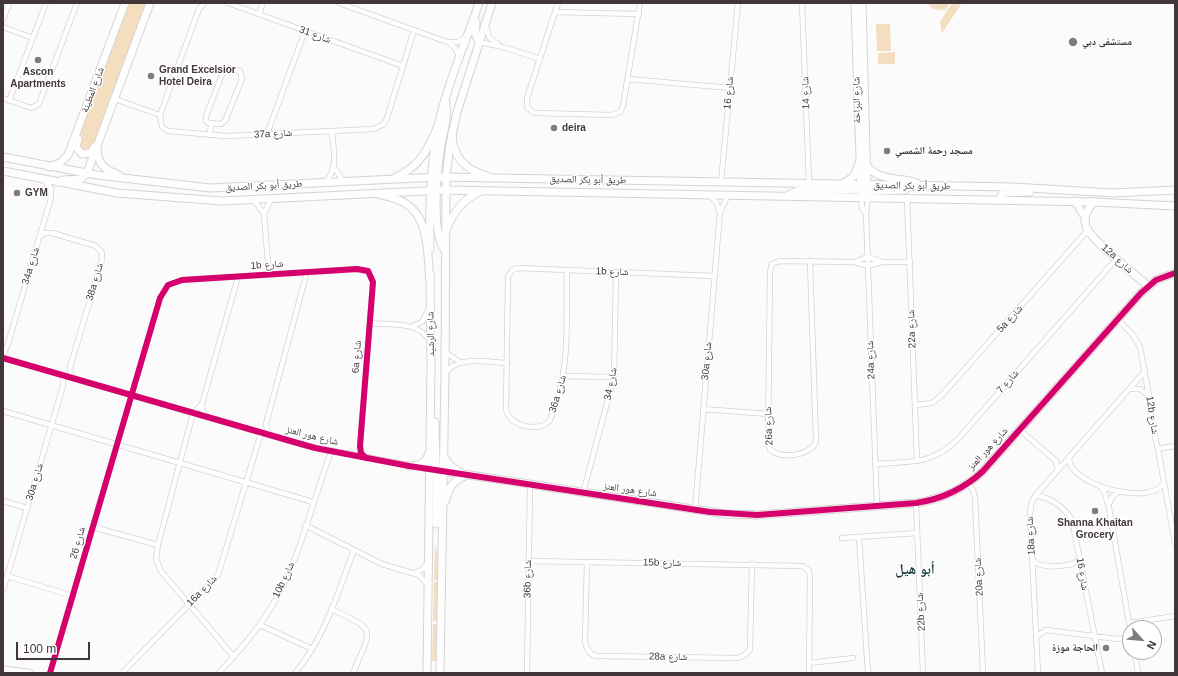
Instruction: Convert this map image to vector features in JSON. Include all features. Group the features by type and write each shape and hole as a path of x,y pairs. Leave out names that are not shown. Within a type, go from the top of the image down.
{"main road":[{"name":"شارع المطينة","path":"49,167 60,163 68,155 93,93 125,3"},
{"path":"55,183 63,180 81,179 87,173 150,3"},
{"path":"479,42 475,34 475,29 480,3"},
{"name":"شارع الرشيد","path":"427,673 432,365 430,280 438,177 440,121 445,99 480,3"},
{"name":"شارع الرشيد","path":"440,673 442,560 441,472 443,451 445,352 444,237 437,190 438,177 492,3"},
{"name":"شارع البراحة","path":"854,3 862,163"},
{"name":"شارع البراحة","path":"862,3 864,102 862,187"},
{"path":"93,93 88,114 76,144 79,152 85,154 91,153 104,128"},
{"path":"864,102 869,94"},
{"path":"438,177 441,146 447,113 445,99"},
{"path":"392,178 407,172 423,157 440,121"},
{"path":"452,133 453,148 460,161 473,171 498,179"},
{"path":"96,148 98,160 105,169 132,180"},
{"name":"طريق أبو بكر الصديق","path":"3,157 49,167 132,180 224,188 392,178 438,177 809,183 841,184 862,187 907,198 1075,201 1175,206"},
{"path":"841,184 849,181 862,163 881,177 912,182 923,186"},
{"name":"طريق أبو بكر الصديق","path":"3,172 55,183 154,197 222,201 372,192 437,190 787,196 799,190 923,186 1113,192 1175,190"},
{"path":"862,187 923,190 949,186"},
{"path":"1002,200 1001,196 1003,193 1034,192 1050,189"},
{"path":"437,190 437,233 444,249"},
{"path":"444,237 454,212 467,199 483,190"},
{"path":"372,192 404,202 419,216 424,228 430,280"},
{"path":"1075,201 1085,217 1088,231"},
{"path":"1085,217 1088,208 1094,202"},
{"name":"12a شارع","path":"1088,231 1148,286"},
{"name":"شارع هور العنز","path":"430,469 441,472 726,514 757,515 916,503 948,495 968,484 983,471 1148,286 1156,280 1175,272"},
{"path":"432,365 435,404 436,460 441,472"},
{"path":"409,466 418,466 426,459 430,431"},
{"path":"443,451 450,466 468,475"},
{"path":"430,469 437,478 437,536 442,560"},
{"path":"442,511 452,484 468,475"},
{"path":"3,670 29,673"}],"street":[{"path":"3,20 9,3"},
{"path":"9,101 46,3"},
{"path":"3,98 31,108 37,107 77,3"},
{"path":"115,99 160,115 199,8 204,3"},
{"name":"شارع 31","path":"228,3 403,66"},
{"path":"259,14 262,3"},
{"path":"339,3 447,42 455,48 460,58"},
{"path":"558,3 527,98 527,107 530,111 538,114 615,115 620,112 623,106 628,79 640,3"},
{"name":"شارع 16","path":"721,182 738,3"},
{"name":"شارع 14","path":"802,3 809,183"},
{"path":"555,12 639,14"},
{"path":"486,22 489,37 502,47"},
{"path":"3,27 33,38"},
{"path":"403,66 414,30"},
{"path":"267,134 305,31"},
{"path":"447,42 461,40 469,33"},
{"path":"479,42 502,47 540,59"},
{"name":"37a شارع","path":"160,115 162,127 172,132 209,136 332,131 381,127 386,121 403,66"},
{"path":"226,67 240,71 242,79 225,121 221,124 212,123 207,122 205,118 223,69 226,67"},
{"path":"628,79 730,88"},
{"path":"209,136 212,123"},
{"path":"325,182 331,176 334,167 332,131"},
{"path":"334,167 343,181"},
{"name":"34a شارع","path":"3,354 7,348 52,193 51,188 44,180"},
{"name":"24a شارع","path":"862,187 862,208 866,214 877,506"},
{"path":"708,194 716,202 720,212"},
{"name":"30a شارع","path":"695,510 720,212 728,195"},
{"name":"22a شارع","path":"907,198 917,461"},
{"path":"269,275 264,214 271,199"},
{"path":"254,200 264,214"},
{"name":"5a شارع","path":"915,405 932,403 942,395 1088,231"},
{"name":"38a شارع","path":"39,237 45,233 52,233 96,246 102,253 102,260 70,367 71,377"},
{"path":"854,262 867,257 882,262"},
{"name":"شارع 7","path":"876,464 917,461 936,456 952,445 1117,258"},
{"name":"26a شارع","path":"780,261 810,261 816,441 813,448 803,453 778,455 772,452 768,446 770,272 772,264 780,261"},
{"path":"810,261 854,262 868,266 882,262 910,262"},
{"name":"1b شارع","path":"510,271 518,268 714,276"},
{"name":"1b شارع","path":"168,285 182,280 361,269 368,271"},
{"name":"36a شارع","path":"510,271 508,277 506,414 511,421 519,424 540,427 548,422 552,415 563,376 567,270"},
{"name":"6a شارع","path":"360,446 373,282 368,271"},
{"path":"260,433 266,424 307,272"},
{"name":"شارع 34","path":"583,493 614,377 616,272"},
{"path":"205,416 202,409 202,404 238,277"},
{"name":"شارع 26","path":"50,673 160,298 168,285"},
{"path":"411,327 422,322 431,304"},
{"name":"12b شارع","path":"1117,319 1139,343 1149,397 1152,425 1158,449 1175,543"},
{"path":"370,323 411,327 424,333 431,343"},
{"path":"445,352 460,362"},
{"path":"3,364 6,359"},
{"name":"شارع هور العنز","path":"6,359 270,436 351,456 430,469"},
{"path":"445,374 451,366 460,362 507,362"},
{"name":"18a شارع","path":"1038,672 1030,509 1035,496 1145,372"},
{"name":"30a شارع","path":"3,590 63,386 64,380 61,374"},
{"path":"563,376 614,377"},
{"path":"1131,388 1144,391 1149,397"},
{"path":"202,404 195,413 181,462 158,545 156,554 157,565 234,657"},
{"path":"703,409 768,414"},
{"path":"3,410 313,502"},
{"path":"266,424 270,436"},
{"path":"1020,430 1056,460 1058,470"},
{"name":"16a شارع","path":"122,673 215,580 220,570 260,433"},
{"path":"351,456 355,454 360,446"},
{"path":"360,446 361,453 366,458"},
{"path":"1158,449 1175,446"},
{"name":"10b شارع","path":"219,673 260,625 286,579 329,451"},
{"path":"1069,458 1072,468 1083,477 1100,486 1118,492 1134,493 1155,490 1161,486 1164,480"},
{"name":"20a شارع","path":"968,484 973,490 975,498 983,673"},
{"name":"36b شارع","path":"526,673 530,485"},
{"path":"1100,486 1104,491 1109,508 1129,620"},
{"path":"1109,508 1110,500 1118,492"},
{"name":"شارع 16","path":"1035,496 1047,498 1070,516 1073,524 1102,673"},
{"path":"3,501 27,508"},
{"name":"22b شارع","path":"916,503 923,673"},
{"path":"305,525 390,567 415,573 423,578 428,585"},
{"path":"93,527 158,545"},
{"path":"842,538 917,533"},
{"path":"859,537 868,673"},
{"path":"295,673 312,650 331,609 354,550"},
{"path":"1032,559 1037,564 1044,566 1073,564 1079,558"},
{"path":"415,573 423,569 428,561"},
{"name":"15b شارع","path":"528,561 804,566 810,575 809,663"},
{"name":"28a شارع","path":"587,562 585,641 586,648 590,654 597,656 723,658 742,658 750,648 752,564"},
{"path":"7,576 73,596"},
{"path":"331,609 362,624 367,630 367,637 353,673"},
{"path":"1157,620 1175,616"},
{"path":"260,625 312,650"},
{"path":"1036,637 1046,630 1122,639"},
{"path":"809,673 809,663 853,658"},
{"path":"1136,660 1138,673"},
{"name":"16a شارع","path":"126,673 129,666"}],"shaded area":[{"path":"128,3 149,3 92,157 73,152"},
{"path":"927,3 933,3 936,5 938,3 950,3 945,10 933,9"},
{"path":"952,3 962,3 942,33 940,22"},
{"path":"876,24 890,24 891,51 877,51"},
{"path":"895,52 895,64 878,64 878,53"},
{"path":"435,543 437,553 438,580 434,580"},
{"path":"434,582 438,582 437,621 433,621"},
{"path":"433,624 437,624 437,661 432,661"}],"cycle path":[{"path":"50,673 160,298 168,285 182,280 357,269 368,271 373,282 360,446 361,453 366,458"},
{"path":"3,358 315,448 409,466 710,512 757,515 916,503 944,496 960,488 983,471 1141,293 1156,280 1175,273"}],"place":[{"name":"مستشفى دبي","path":"1073,42"},
{"name":"Ascon Apartments","path":"38,60"},
{"name":"Grand Excelsior Hotel Deira","path":"151,76"},
{"name":"deira","path":"554,128"},
{"name":"مسجد رحمة الشمسي","path":"887,151"},
{"name":"GYM","path":"17,193"},
{"name":"Shanna Khaitan Grocery","path":"1095,511"},
{"name":"الحاجة موزة","path":"1106,648"}],"district":[{"name":"أبو هيل","path":"915,570"}]}
